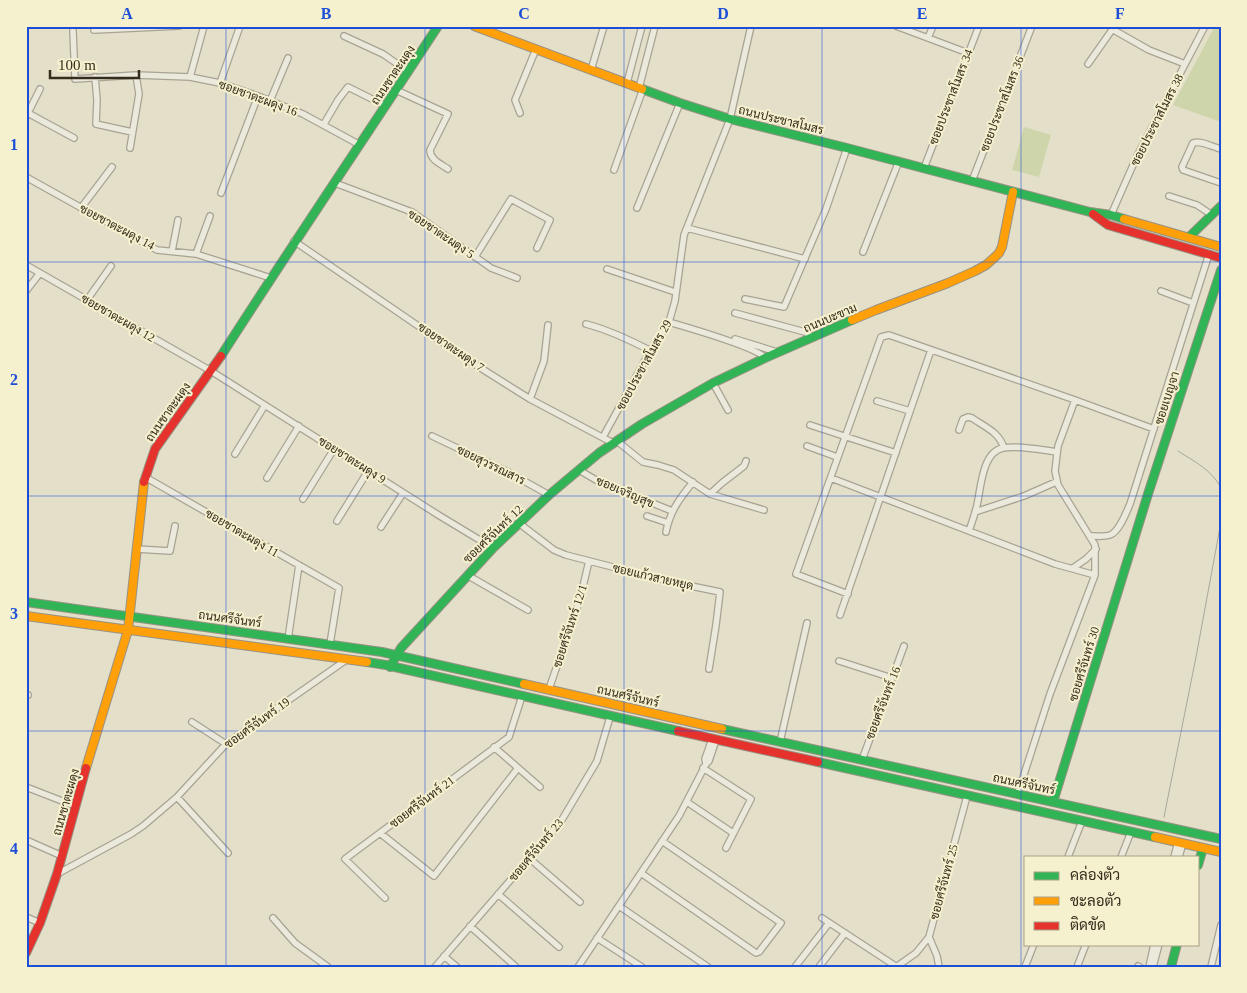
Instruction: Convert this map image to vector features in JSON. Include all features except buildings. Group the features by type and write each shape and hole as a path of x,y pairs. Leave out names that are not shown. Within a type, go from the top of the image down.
{"main road":[{"name":"ถนนชาตะผดุง","path":"26,953 40,923 57,874 75,806 128,630 145,477 155,449 211,371 294,241 409,72 438,26"},
{"name":"ถนนประชาสโมสร","path":"474,26 680,103 730,119 899,161 1090,212 1111,215 1221,247"},
{"name":"ถนนบะขาม","path":"615,442 713,383 777,352 876,310 948,283 986,265 1002,247 1013,192"},
{"path":"1189,237 1221,206"},
{"name":"ถนนประชาสโมสร","path":"1090,212 1108,225 1221,258"},
{"name":"ซอยเบญจา","path":"1136,533 1221,270"},
{"name":"ซอยศรีจันทร์ 12","path":"390,666 401,648 493,548 549,495 615,442"},
{"name":"ซอยศรีจันทร์ 30","path":"1053,802 1136,533"},
{"name":"ถนนศรีจันทร์","path":"26,602 382,652 1221,839"},
{"path":"55,620 57,606"},
{"name":"ถนนศรีจันทร์","path":"26,616 390,666 610,717 1221,852"},
{"path":"1014,806 1018,793"},
{"path":"1200,858 1203,848"},
{"path":"1171,967 1176,946"}],"street":[{"path":"94,30 179,26"},
{"path":"190,77 204,26"},
{"path":"220,83 240,26"},
{"path":"591,70 604,26"},
{"path":"627,83 642,26"},
{"path":"614,170 641,88 655,26"},
{"name":"ซอยประชาสโมสร 29","path":"603,437 669,322 675,301 684,235 730,119 751,26"},
{"path":"896,26 968,53"},
{"path":"928,38 932,26"},
{"name":"ซอยประชาสโมสร 34","path":"924,168 979,26"},
{"name":"ซอยประชาสโมสร 36","path":"972,181 1032,26"},
{"name":"ซอยประชาสโมสร 38","path":"1111,215 1137,156 1154,127 1205,26"},
{"path":"1088,64 1113,28 1149,50 1185,64"},
{"name":"ซอยชาตะผดุง 16","path":"73,32 75,79 136,75 190,77 220,83 303,114 360,144"},
{"path":"344,36 383,54 409,72"},
{"path":"520,113 515,100 536,49"},
{"path":"270,101 288,58"},
{"path":"130,148 138,94 136,75"},
{"path":"95,77 97,100 96,124 132,132"},
{"path":"324,124 348,87 386,106"},
{"path":"40,89 27,114 74,138"},
{"path":"396,90 448,114 430,150 430,154 433,159 448,169"},
{"path":"221,193 258,96"},
{"path":"637,208 680,103"},
{"path":"1221,149 1195,142 1182,167 1184,170 1221,182"},
{"path":"745,299 784,307 826,208 847,148"},
{"path":"863,252 899,161"},
{"path":"81,208 112,166"},
{"name":"ซอยชาตะผดุง 14","path":"26,178 157,250 196,254 272,278"},
{"name":"ซอยชาตะผดุง 5","path":"335,182 412,212 491,268 517,278"},
{"path":"1169,196 1197,205 1212,215"},
{"path":"475,257 511,199 550,220 537,248"},
{"path":"196,254 210,216"},
{"path":"172,251 178,220"},
{"path":"687,228 805,259"},
{"name":"ซอยชาตะผดุง 7","path":"294,241 468,360 530,399 615,442 643,462 674,470 710,494 764,510"},
{"path":"1090,536 1108,536 1113,534 1124,518 1130,504 1209,254"},
{"name":"ซอยชาตะผดุง 12","path":"26,265 211,371"},
{"path":"87,300 111,266"},
{"path":"607,269 675,292"},
{"path":"26,291 40,273"},
{"path":"1160,291 1193,303"},
{"path":"735,313 805,332 813,337"},
{"path":"669,322 748,348 762,354 765,358"},
{"path":"530,399 544,361 548,324"},
{"path":"586,324 620,335 651,351"},
{"path":"848,594 796,574 881,337 889,336 931,350 1154,429"},
{"path":"735,339 777,352"},
{"path":"840,615 931,350"},
{"name":"ซอยชาตะผดุง 9","path":"211,371 493,548"},
{"path":"713,383 728,410"},
{"path":"1018,793 1050,694 1095,575 1096,545 1056,482 1057,452 1075,400"},
{"path":"877,401 910,411"},
{"path":"234,454 265,405"},
{"path":"959,430 963,419 972,418 997,434 1002,440 1004,448"},
{"path":"810,425 896,453"},
{"path":"268,478 298,426"},
{"name":"ซอยสุวรรณสาร","path":"432,436 508,472 549,495"},
{"path":"807,446 837,458"},
{"path":"969,531 987,462 994,452 1004,448 1025,448 1057,452"},
{"path":"303,499 334,449"},
{"path":"710,494 744,466 746,461"},
{"name":"ซอยเจริญสุข","path":"579,470 596,480 672,511"},
{"path":"337,521 368,471"},
{"name":"ซอยชาตะผดุง 11","path":"145,477 339,588 330,644"},
{"path":"831,478 1055,564 1095,575"},
{"path":"666,532 672,511 693,482"},
{"path":"975,512 1024,496 1056,482"},
{"path":"381,527 403,493"},
{"path":"647,516 668,523"},
{"name":"ซอยแก้วสายหยุด","path":"520,524 554,550 566,555 720,592 709,669"},
{"path":"137,549 170,551 175,526"},
{"path":"1073,568 1096,549"},
{"name":"ซอยศรีจันทร์ 12/1","path":"549,689 580,599 589,561"},
{"path":"288,639 299,565"},
{"path":"467,575 528,610"},
{"path":"780,742 807,623"},
{"name":"ซอยศรีจันทร์ 16","path":"862,760 904,646"},
{"name":"ซอยศรีจันทร์ 19","path":"57,874 143,826 177,797 226,744 346,660"},
{"path":"839,661 892,678"},
{"name":"ซอยศรีจันทร์ 21","path":"385,898 345,860 509,736 522,696"},
{"name":"ซอยศรีจันทร์ 23","path":"434,967 560,823 597,761 610,717"},
{"path":"192,722 226,744"},
{"path":"578,967 679,816 705,766 710,761 714,740"},
{"path":"494,748 540,787"},
{"path":"705,766 751,799 726,848"},
{"path":"380,833 434,876 518,768"},
{"path":"26,787 75,806"},
{"name":"ซอยศรีจันทร์ 25","path":"939,967 937,956 929,937 967,796"},
{"path":"177,797 228,853"},
{"path":"687,802 733,833"},
{"path":"1068,856 1082,821"},
{"path":"1121,856 1131,832"},
{"path":"26,840 62,856"},
{"path":"641,873 756,953 759,952 781,923 662,841"},
{"path":"1174,856 1180,843"},
{"path":"1180,843 1180,856"},
{"path":"529,858 580,902"},
{"path":"498,894 559,947"},
{"path":"619,906 708,967"},
{"path":"26,917 40,923"},
{"path":"273,918 295,943 328,967"},
{"path":"822,918 897,967 916,954 929,937"},
{"path":"795,967 830,923"},
{"path":"1210,967 1221,925"},
{"path":"470,926 516,967"},
{"path":"819,967 845,933"},
{"path":"597,938 642,967"},
{"path":"1025,967 1033,946"},
{"path":"1077,967 1085,946"},
{"path":"1148,967 1153,946"},
{"path":"1153,967 1158,946"},
{"path":"444,956 457,967"}],"green space":[{"path":"1215,26 1221,26 1221,122 1173,105"},
{"path":"1024,127 1051,135 1039,177 1012,170"}],"tram line":[{"path":"1178,451 1208,471 1221,488"},
{"path":"1164,817 1221,522"}],"traffic: fast":[{"path":"221,356 438,26"},
{"path":"642,89 730,119 1090,212 1124,219"},
{"path":"1189,237 1221,206"},
{"path":"1053,802 1148,494 1221,270"},
{"path":"390,667 401,648 493,548 549,495 599,453 642,424 713,383 852,320"},
{"path":"26,602 382,652 524,684"},
{"path":"367,662 678,731"},
{"path":"722,729 1221,839"},
{"path":"818,762 1155,837"},
{"path":"1200,858 1203,848"},
{"path":"1171,967 1176,946"}],"traffic: slow":[{"path":"474,26 642,89"},
{"path":"852,320 948,283 986,265 999,253 1002,247 1013,192"},
{"path":"1124,219 1221,247"},
{"path":"86,768 128,630 144,482"},
{"path":"26,616 367,662"},
{"path":"524,684 722,729"},
{"path":"1155,837 1221,852"}],"traffic: jam":[{"path":"1093,214 1108,225 1221,258"},
{"path":"144,482 155,449 221,356"},
{"path":"678,731 818,762"},
{"path":"26,953 40,923 57,874 86,768"}]}
